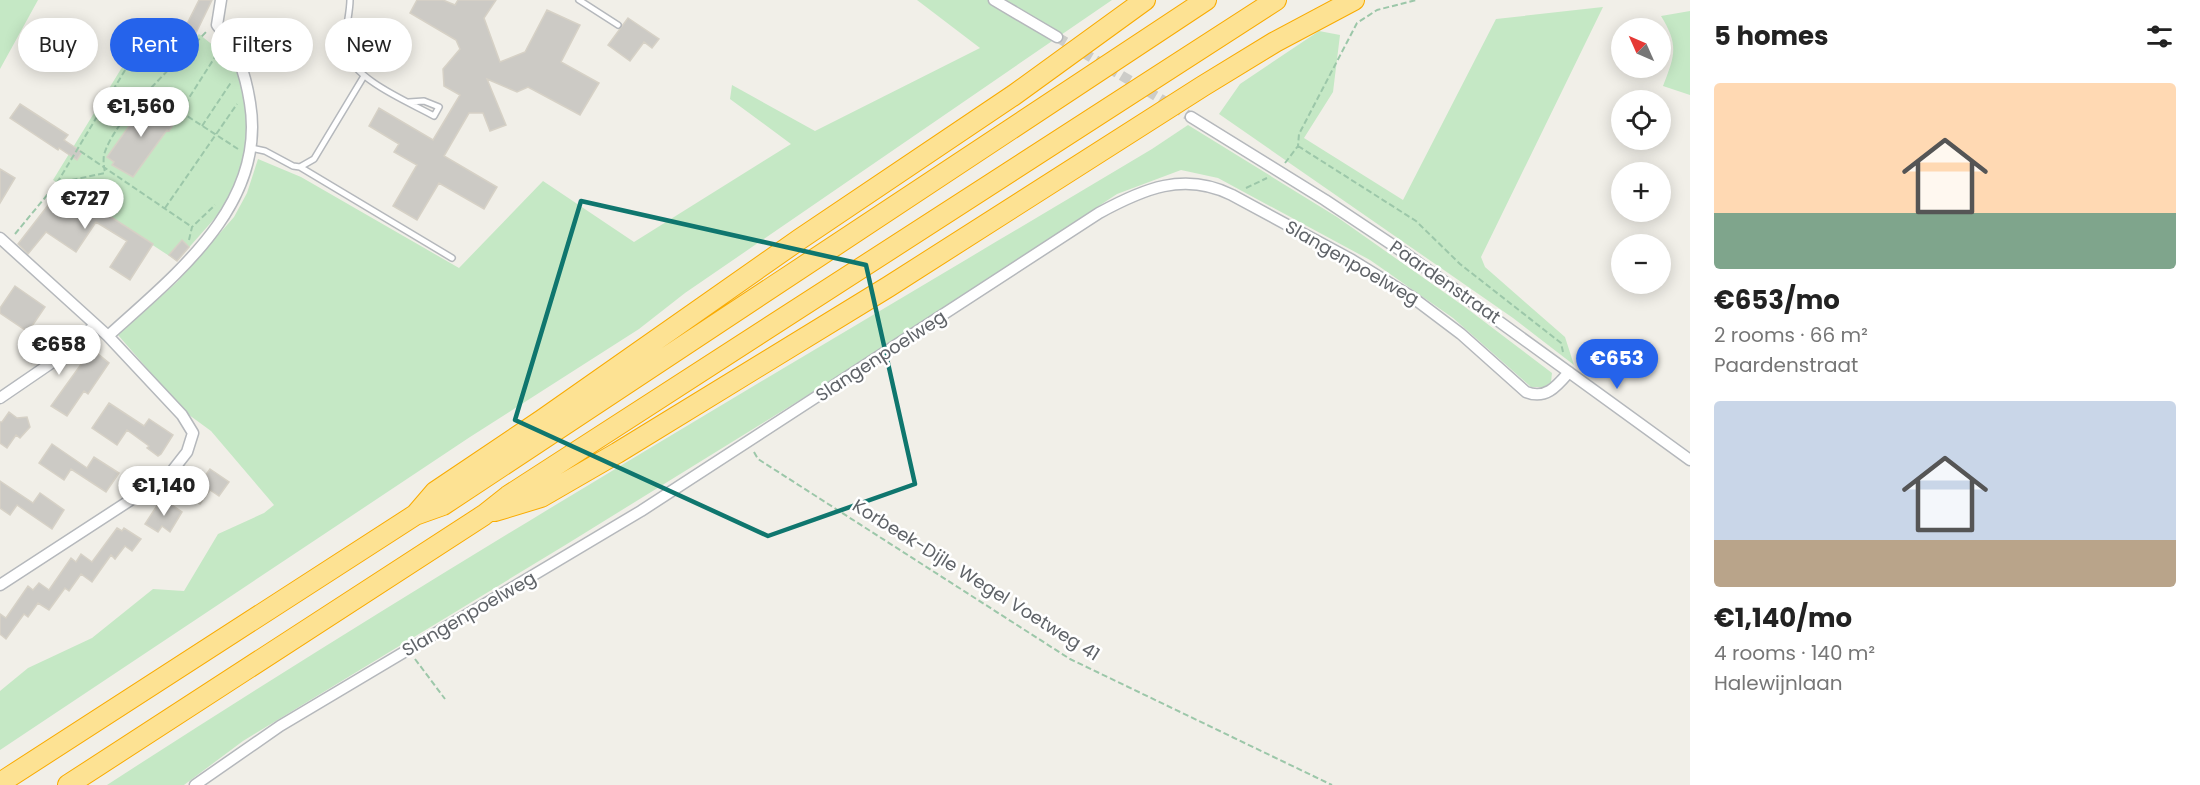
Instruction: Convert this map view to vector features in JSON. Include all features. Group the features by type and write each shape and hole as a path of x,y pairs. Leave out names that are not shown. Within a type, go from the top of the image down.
{"highway":[{"path":"415,515 435,492 790,246 1014,95 1145,0"},
{"path":"0,783 415,515 443,505 1206,0"},
{"path":"68,785 484,514 518,489 1276,0"},
{"path":"484,514 541,497 617,453 888,287 1221,75 1275,42 1354,0"}],"street":[{"path":"217,18 221,0"},
{"path":"994,0 1057,38"},
{"path":"108,336 172,277 228,212 240,190 251,148 254,122 243,72"},
{"name":"Paardenstraat","path":"1191,117 1406,254 1690,460"},
{"name":"Slangenpoelweg","path":"195,785 279,726 591,542 1116,204 1149,190 1181,183 1212,186 1232,195 1352,260 1412,297 1461,334 1526,392 1536,395 1546,393 1556,387 1569,372"},
{"path":"0,585 169,475 187,452 194,434 182,415 108,336 3,241"},
{"path":"0,398 60,357 95,325"}],"lane":[{"path":"350,0 346,50 350,60 364,76 409,102 434,116 439,107 424,101 409,102"},
{"path":"579,0 618,26"},
{"path":"300,167 314,159 364,76"},
{"path":"251,148 265,151 293,166 300,167 452,258"}],"path":[{"path":"1232,195 1279,172 1298,146 1299,134 1357,23 1377,10 1416,0"},
{"path":"57,183 105,173 104,158 111,138 131,111 211,26"},
{"path":"180,112 211,63"},
{"path":"3,241 57,183 124,72"},
{"path":"231,74 235,87"},
{"path":"202,126 233,80"},
{"path":"150,92 238,149"},
{"path":"236,96 239,113"},
{"path":"165,208 237,104"},
{"path":"236,156 239,141"},
{"path":"1298,146 1416,221 1460,264 1561,343 1569,372"},
{"path":"80,151 192,227"},
{"path":"189,240 192,227 216,204"},
{"name":"Korbeek-Dijle Wegel Voetweg 41","path":"748,442 758,459 1070,659 1332,785"},
{"path":"408,649 445,699"}],"highlighted area":[{"path":"581,201 866,265 915,484 768,536 515,420"}],"green space":[{"path":"0,0 38,0 28,18 18,18 18,36 0,69"},
{"path":"917,0 1112,0 685,293 639,329 470,437 0,750 0,691 28,668 92,638 153,589 184,591 218,534 264,513 274,505 211,431 185,412 118,335 177,282 234,217 247,193 258,159 301,177 459,268 543,181 634,242 791,144 730,99 732,85 815,131 980,48"},
{"path":"1603,7 1481,257 1485,267 1565,337 1574,365 1513,318 1219,114 1240,84 1319,31 1340,35 1333,92 1304,138 1403,200 1496,19"},
{"path":"1690,11 1690,95 1663,86 1666,78 1671,78 1673,43 1671,18 1661,16"},
{"path":"199,34 211,44 211,72 238,72 242,85 248,134 242,165 223,209 177,261 53,180 119,72 199,72"},
{"path":"1188,125 1337,217 1465,307 1552,373 1551,382 1544,387 1531,387 1453,318 1370,260 1218,178 1181,170 1117,194 879,351 243,741 184,785 107,785 365,621 496,541 1152,149"}],"building":[{"path":"199,0 212,0 199,27 199,18 190,18"},
{"path":"417,0 443,0 455,5 458,0 496,0 484,18 500,62 525,52 547,10 580,25 561,62 599,83 580,115 528,87 517,92 487,79 506,125 490,131 483,113 469,113 444,156 497,187 484,209 439,183 417,220 393,206 417,165 394,152 399,144 369,126 379,108 433,140 460,95 444,86 443,69 460,49 456,40 410,13"},
{"path":"628,18 659,39 652,48 644,42 630,61 608,45"},
{"path":"146,102 151,106 162,106 177,119 133,177 112,165 114,162 107,157"},
{"path":"20,104 68,135 64,140 82,152 77,160 10,118"},
{"path":"0,169 15,178 0,203"},
{"path":"63,186 153,244 130,280 110,267 127,241 96,222 76,252 46,232 28,254 18,244"},
{"path":"182,240 189,247 177,261 169,255"},
{"path":"15,286 45,307 28,332 0,313 0,308"},
{"path":"92,349 109,363 88,394 84,391 67,416 51,406"},
{"path":"109,403 144,426 149,419 173,435 161,454 158,456 147,448 149,446 127,430 117,445 92,428"},
{"path":"9,412 17,418 27,417 30,427 20,438 16,435 7,448 0,443 0,422"},
{"path":"52,444 87,468 94,457 119,473 106,492 71,469 64,480 39,463"},
{"path":"210,469 229,482 219,496 210,490 200,504 185,494 200,473 205,476"},
{"path":"0,481 33,503 40,493 64,510 52,529 17,505 10,515 0,508"},
{"path":"162,498 182,512 170,532 162,526 158,532 145,524"},
{"path":"117,528 122,531 124,528 141,539 132,551 125,546 115,559 111,555 92,582 81,574 69,591 65,588 49,610 38,603 28,617 24,614 6,639 0,634 0,614 6,618 28,586 33,590 39,583 49,590 71,558 76,562 81,554 92,562"}],"tunnel":[{"path":"1057,37 1191,117"}]}
